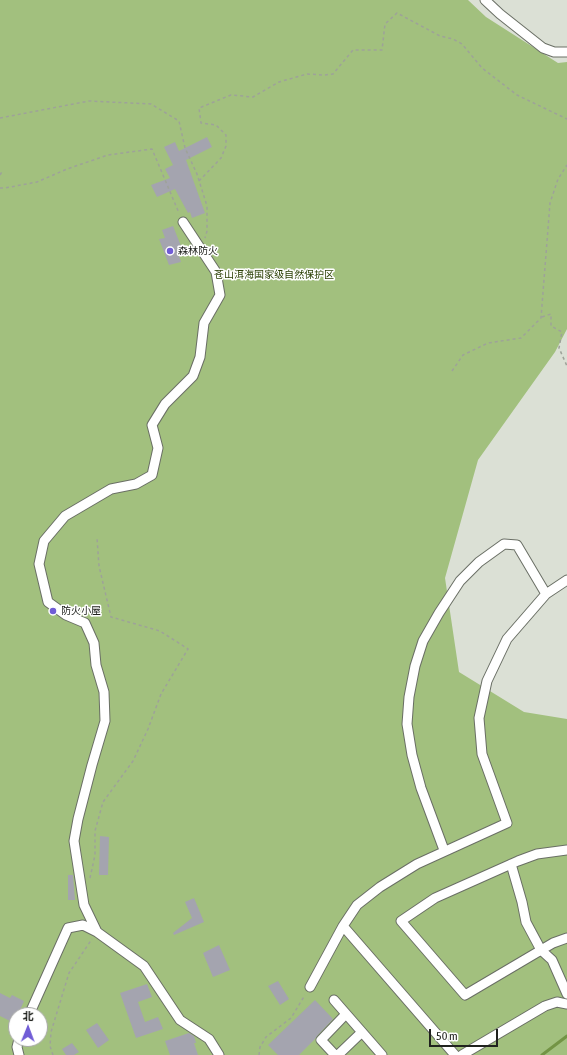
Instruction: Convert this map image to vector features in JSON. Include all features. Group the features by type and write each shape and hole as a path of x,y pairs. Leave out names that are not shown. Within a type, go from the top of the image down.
{"street":[{"path":"485,0 500,14 543,48 554,52 567,52"},
{"path":"97,932 84,905 74,841 78,819 105,721 104,692 96,665 94,643 85,623 66,615 48,602 39,564 44,541 65,516 111,489 136,484 152,475 158,448 152,425 164,404 194,376 200,357 204,323 220,295 216,272 183,222"},
{"path":"444,850 421,788 412,755 407,724 409,697 423,641 460,581 479,562 504,544 517,545 546,594"},
{"path":"310,987 356,905 380,887 417,864 444,850 507,823 499,797 482,754 479,718 487,681 507,639 546,594 567,580"},
{"path":"567,850 537,854 511,864 435,898 401,921 465,995 553,943 567,938"},
{"path":"511,864 526,922 541,950 552,960 567,994"},
{"path":"33,1007 68,928 83,925 97,932 144,966 180,1020 209,1039 219,1055"},
{"path":"344,926 456,1055"},
{"path":"334,1000 382,1055"},
{"path":"462,1055 545,1006 557,1002 567,1004"},
{"path":"335,1055 321,1040 346,1014"},
{"path":"338,1055 362,1032"}],"path":[{"path":"199,181 221,158 226,146 226,135 216,125 201,123 199,108 231,95 253,97 279,82 307,74 324,76 333,74 353,50 382,50 385,24 397,13 440,36 453,39 462,44 482,68 517,95 567,119"},
{"path":"0,118 89,101 151,104 179,121 185,148 199,181 207,206 207,231 202,249"},
{"path":"0,188 37,182 68,169 108,156 152,149 183,222"},
{"path":"541,318 550,203 558,179 567,165"},
{"path":"0,175 3,170"},
{"path":"452,371 463,355 488,343 521,338 541,318 551,314 552,326 562,332 559,348 567,366"},
{"path":"89,884 95,855 95,831 103,802 133,761 148,729 161,694 188,649 160,631 111,617 99,566 97,538"},
{"path":"53,1055 50,1046 51,1032 69,972 97,932"},
{"path":"259,1055 260,1047 266,1037 291,1018 310,987"}],"green space":[{"name":"苍山洱海国家级自然保护区","path":"0,0 468,0 486,17 558,63 567,62 567,329 555,352 478,460 445,578 459,672 524,712 567,719 567,1055 0,1055"}],"building":[{"path":"207,137 212,147 186,160 205,213 192,218 190,212 188,213 175,189 157,197 151,185 170,178 165,169 173,165 164,147 175,142 179,151"},
{"name":"森林防火","path":"173,226 183,251 178,253 181,262 169,265 159,239 165,238 162,230"},
{"path":"100,836 109,837 108,875 99,875"},
{"path":"68,875 73,875 75,900 68,900"},
{"path":"194,898 204,922 174,935 173,933 192,918 185,902"},
{"path":"219,945 230,970 213,977 203,953"},
{"path":"278,981 289,999 280,1005 268,986"},
{"path":"147,984 152,997 138,1002 145,1022 158,1017 163,1029 136,1038 120,993"},
{"path":"0,993 10,998 12,995 24,1001 21,1007 8,1007 8,1020 0,1016"},
{"path":"315,1000 333,1019 299,1055 278,1055 268,1045"},
{"path":"97,1023 109,1040 98,1048 86,1030"},
{"path":"189,1033 194,1036 196,1043 194,1043 198,1055 170,1055 165,1041"},
{"path":"72,1043 79,1052 74,1055 66,1055 62,1049"}],"waterway":[{"path":"542,1055 567,1036"}],"place":[{"name":"森林防火","path":"170,251"},
{"name":"防火小屋","path":"53,611"}]}
